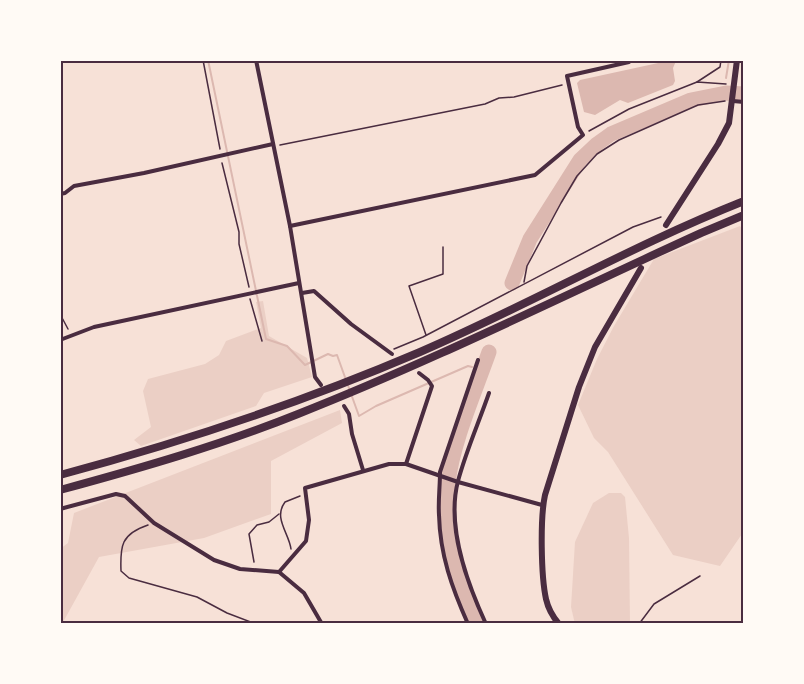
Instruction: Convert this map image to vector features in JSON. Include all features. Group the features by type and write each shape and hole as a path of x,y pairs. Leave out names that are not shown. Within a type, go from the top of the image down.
{"highway":[{"path":"60,475 136,455 294,402 421,351 675,230 744,201"},
{"path":"60,490 192,452 298,414 413,365 680,242 744,215"}],"main road":[{"path":"666,225 729,123 737,60"},
{"path":"559,624 546,600 542,505 575,398 595,347 641,268"}],"street":[{"path":"256,60 290,226 315,377 321,385"},
{"path":"290,226 535,175 583,135 578,127 567,76 629,62 628,60"},
{"path":"733,99 744,102"},
{"path":"60,194 74,186 273,145"},
{"path":"60,340 94,327 299,283"},
{"path":"302,293 314,291 351,324 390,353"},
{"path":"468,624 451,585 444,560 439,513 440,477 478,360"},
{"path":"406,465 432,386 419,374"},
{"path":"486,624 473,597 460,554 456,517 458,482 489,393"},
{"path":"344,406 349,414 352,434 363,470"},
{"path":"279,572 306,541 309,520 305,488 363,470 389,464 406,465 440,477 542,505"},
{"path":"60,509 120,494 154,523 214,560 240,569 279,572 304,592 322,624"}],"path":[{"path":"203,60 221,156 239,232 239,244 261,341"},
{"path":"583,135 629,109 697,82 720,67 721,60"},
{"path":"697,82 735,85"},
{"path":"273,145 485,104 506,97 548,90 553,86 569,85"},
{"path":"525,283 527,266 555,213 577,177 597,154 618,140 698,105 733,99"},
{"path":"390,353 649,220 671,217"},
{"path":"426,336 409,286 443,274 444,247"},
{"path":"60,314 71,335"},
{"path":"289,553 290,544 281,523 280,514 285,502 305,492"},
{"path":"255,569 249,534 257,525 269,522 280,514"},
{"path":"154,523 143,527 124,540 120,548 121,571 129,578 197,597 227,613 256,624"},
{"path":"639,624 654,604 700,576"}],"shaded area":[{"path":"676,61 673,68 675,81 673,85 628,103 620,100 595,115 584,112 577,83 580,80"},
{"path":"740,226 744,232 744,531 720,566 673,555 608,452 594,438 578,405 614,326 654,259"},
{"path":"263,301 269,336 307,358 312,377 264,393 256,406 141,446 134,440 151,427 143,391 148,379 205,364 219,355 226,341 261,328 256,302"},
{"path":"340,410 342,423 271,461 271,514 204,538 99,557 60,624 60,549 68,543 74,513"},
{"path":"609,493 621,493 625,497 629,538 630,624 575,624 571,607 575,542 593,503"}],"waterway":[{"path":"208,60 266,339 287,346 305,365 328,354 337,355 359,416 376,406 468,366 472,367"},
{"path":"726,78 729,60"},
{"path":"512,283 530,239 580,160 597,144 611,134 691,100 726,93 744,94"},
{"path":"477,624 457,573 449,538 447,502 448,483 455,450 489,352"}]}
